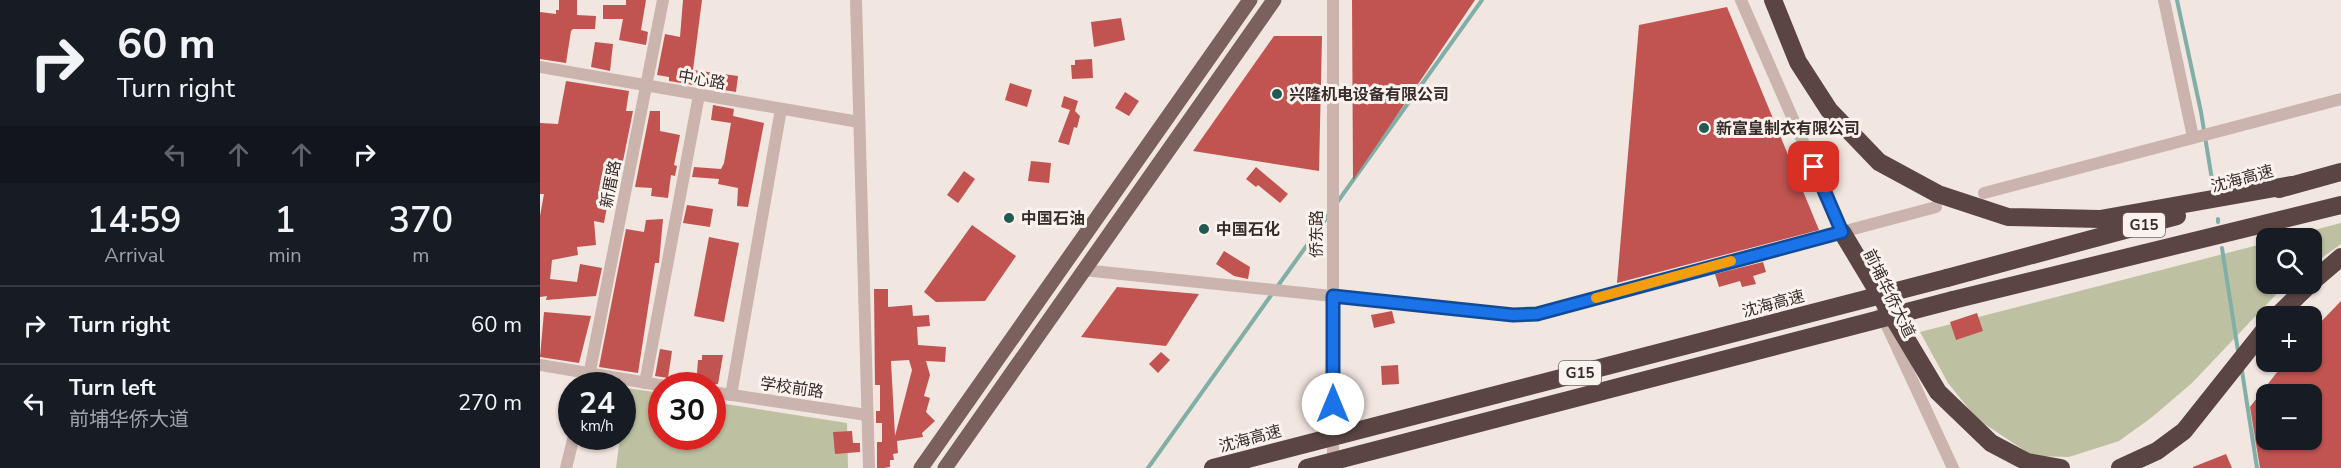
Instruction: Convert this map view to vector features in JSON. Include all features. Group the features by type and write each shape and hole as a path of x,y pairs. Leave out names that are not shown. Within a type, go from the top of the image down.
{"highway":[{"path":"1773,0 1798,62 1829,110 1879,162 1938,194 2008,217 2100,219 2291,185"},
{"name":"沈海高速","path":"1213,468 1947,278 2341,172"},
{"name":"G15","path":"1307,468 1953,300 2341,205"},
{"path":"1842,232 1938,392 1991,443 2027,462 2061,468"},
{"path":"2322,273 2341,257"},
{"path":"2287,306 2300,294"},
{"path":"2120,468 2157,451 2184,430 2256,340"}],"main road":[{"path":"921,468 1250,0"},
{"path":"945,468 1274,0"}],"street":[{"name":"新厝路","path":"590,372 663,0"},
{"path":"856,0 869,468"},
{"name":"侨东路","path":"1333,0 1333,468"},
{"name":"前埔华侨大道","path":"1741,0 1842,232 1953,468"},
{"path":"2164,0 2201,135"},
{"name":"中心路","path":"540,67 859,122"},
{"path":"645,383 699,95"},
{"path":"1984,193 2341,99"},
{"path":"731,395 781,109"},
{"path":"1083,270 1513,315 1537,314 1936,207"},
{"path":"540,365 562,372"},
{"path":"636,383 648,383"},
{"name":"学校前路","path":"726,394 867,415"},
{"path":"566,468 570,450"}],"green space":[{"path":"2341,223 2341,244 2322,258 2322,228"},
{"path":"2256,246 2256,294 2277,294 2265,306 2256,306 2256,316 2192,383 2151,418 2119,441 2069,457 2033,456 1977,419 1948,383 1920,332"},
{"path":"636,389 648,391 648,450 726,450 726,404 847,423 848,468 616,468 618,450 636,450"}],"building":[{"path":"559,0 577,0 577,15 596,16 595,29 573,29 571,31 566,63 540,59 540,12 556,14 556,10 559,10"},
{"path":"626,0 646,0 641,30 648,32 646,45 619,40 623,19 603,19 603,5 626,5"},
{"path":"683,0 702,0 693,70 738,76 736,92 669,81 669,77 657,75 665,34 680,37"},
{"path":"1352,0 1475,0 1353,180"},
{"name":"新富皇制衣有限公司","path":"1727,7 1819,230 1617,283 1639,25"},
{"path":"1121,18 1125,40 1094,47 1091,22"},
{"name":"兴隆机电设备有限公司","path":"1274,36 1322,36 1319,171 1193,151"},
{"path":"595,42 613,44 610,71 591,67"},
{"path":"1092,59 1093,78 1072,79 1071,65 1075,65 1075,60"},
{"path":"566,81 629,91 626,111 633,111 618,186 611,185 604,223 594,221 596,245 577,247 578,255 552,260 550,279 577,282 580,264 602,268 596,296 546,300 547,296 540,297 540,216 544,194 540,194 540,123 558,124"},
{"path":"1010,83 1032,90 1027,107 1005,100"},
{"path":"1125,92 1139,101 1129,116 1115,108"},
{"path":"1064,96 1078,101 1075,111 1080,116 1069,145 1058,142 1070,110 1061,107"},
{"path":"713,105 734,109 733,116 764,123 748,207 737,206 738,188 718,184 719,179 692,177 694,167 721,169 724,163 731,123 711,120"},
{"path":"650,111 660,111 660,131 680,135 674,165 677,166 675,176 671,175 668,198 651,196 652,188 635,187"},
{"path":"1031,161 1051,163 1049,183 1028,181"},
{"path":"1256,167 1288,194 1280,203 1258,185 1256,187 1246,179"},
{"path":"964,171 975,179 958,203 947,195"},
{"path":"687,205 713,209 710,227 683,223"},
{"path":"663,219 659,263 655,263 638,373 599,367 626,229 644,232 646,220"},
{"path":"972,225 1016,256 985,301 936,302 924,292"},
{"path":"709,237 739,243 724,322 694,316"},
{"path":"1224,251 1250,267 1248,279 1234,276 1216,264"},
{"path":"1763,262 1766,272 1753,276 1756,284 1742,287 1740,281 1719,287 1715,274"},
{"path":"1117,287 1199,294 1166,346 1081,337"},
{"path":"874,289 888,289 888,307 912,305 913,316 929,315 930,326 917,327 918,345 946,347 945,362 926,361 930,375 924,396 930,398 926,412 935,421 922,433 923,437 897,441 898,453 893,454 894,460 890,460 890,467 884,468 877,468 877,442 882,442 882,423 876,423 876,411 880,411 880,385 875,385","holes":["909,360 912,370 895,436 891,361"]},
{"path":"2341,301 2341,468 2260,468 2257,450 2322,450 2322,384 2268,384 2277,372 2322,372 2322,321"},
{"path":"1392,311 1395,323 1374,328 1371,315"},
{"path":"544,312 591,316 579,363 540,357"},
{"path":"1977,313 1983,331 1956,340 1950,322"},
{"path":"660,349 672,351 669,372 656,372"},
{"path":"1161,352 1170,360 1158,373 1149,364"},
{"path":"702,355 723,355 720,372 697,372 698,360 702,360"},
{"path":"1398,365 1399,384 1382,385 1381,366"},
{"path":"2256,399 2256,444 2250,407"},
{"path":"852,431 853,443 860,443 860,452 835,454 833,432"},
{"path":"2226,454 2232,468 2193,468 2193,467"}],"waterway":[{"path":"1336,204 1482,0"},
{"path":"2177,0 2201,112 2214,192"},
{"path":"1277,287 1330,213"},
{"path":"2222,248 2238,351"},
{"path":"1148,468 1272,294"},
{"path":"2242,371 2257,468"}],"slow traffic":[{"path":"1596,298 1731,261"}],"place":[{"name":"兴隆机电设备有限公司","path":"1277,94"},
{"name":"新富皇制衣有限公司","path":"1704,128"},
{"name":"中国石油","path":"1009,218"},
{"name":"中国石化","path":"1204,229"}],"route":[{"path":"1333,404 1333,296 1513,315 1537,314 1842,232 1814,167"}]}
